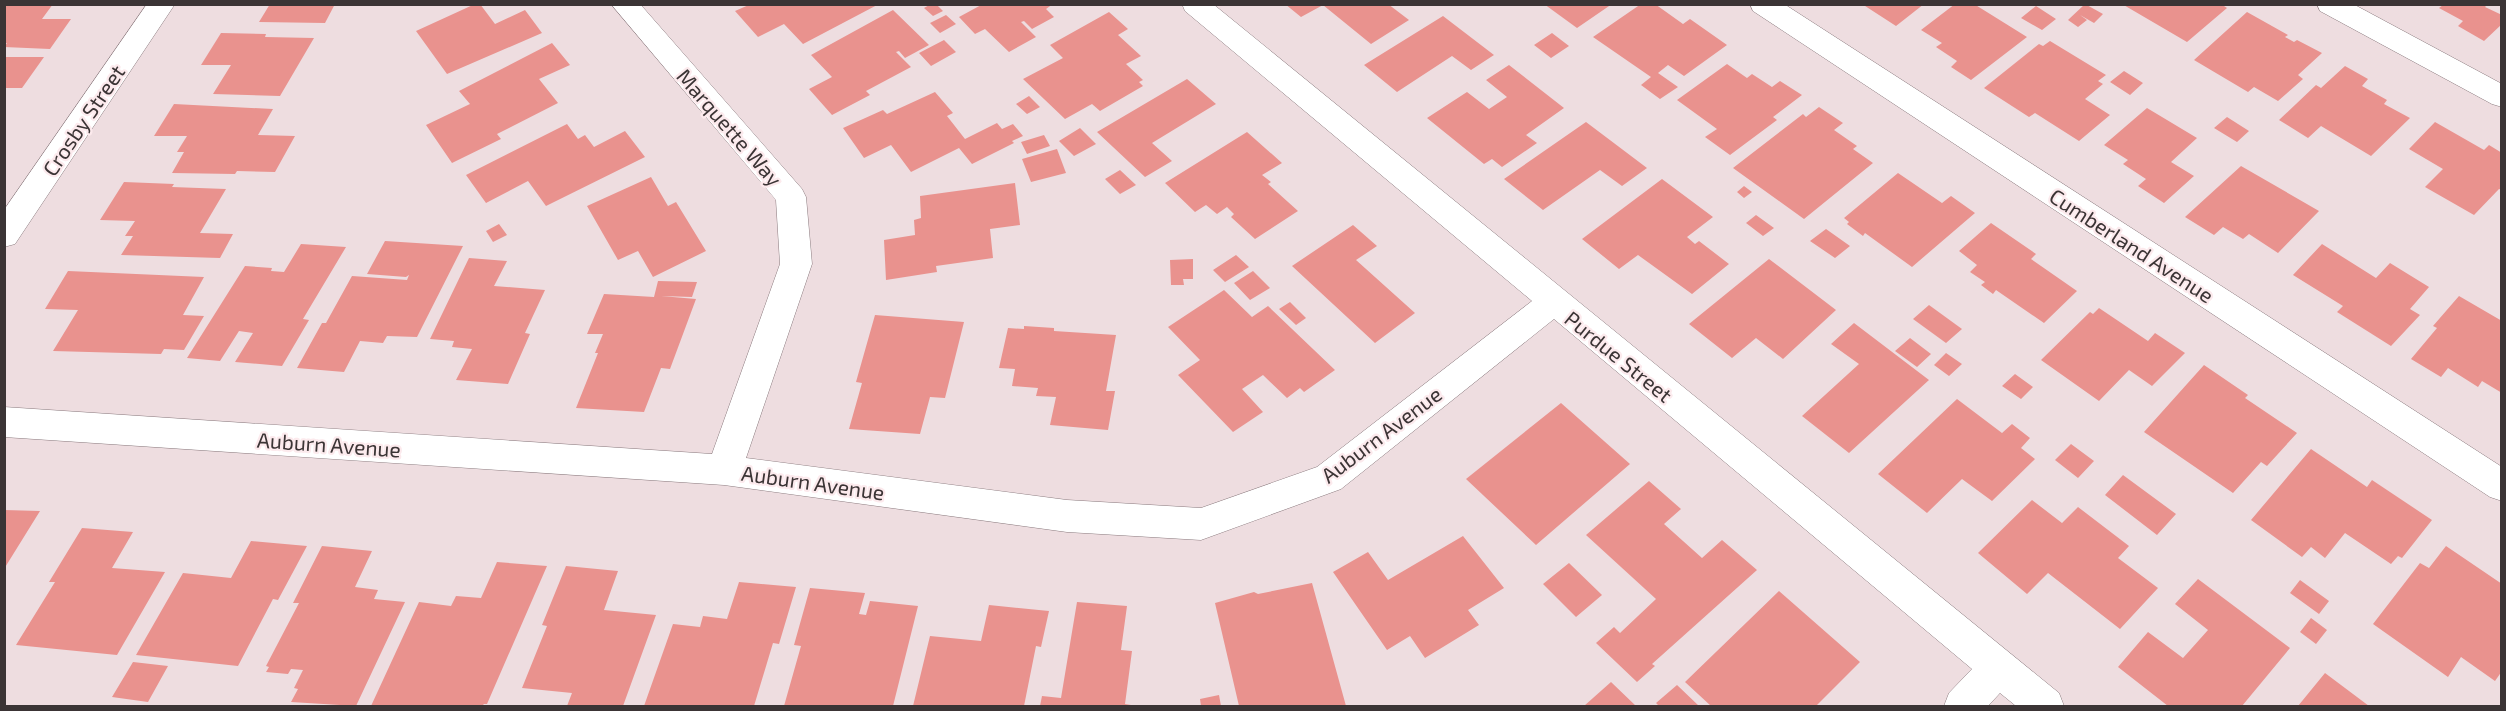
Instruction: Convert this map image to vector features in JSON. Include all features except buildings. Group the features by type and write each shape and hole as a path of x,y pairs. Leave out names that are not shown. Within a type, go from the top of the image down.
{"street":[{"name":"Crosby Street","path":"4,235 162,4"},
{"name":"Marquette Way","path":"624,4 791,197 796,264 724,470"},
{"name":"Purdue Street","path":"1195,4 2045,706"},
{"name":"Cumberland Avenue","path":"1763,4 2502,486"},
{"path":"2330,4 2502,97"},
{"name":"Auburn Avenue","path":"4,422 724,470 1067,516 1201,524 1329,478 1553,302"},
{"path":"1963,706 1998,668"}]}
